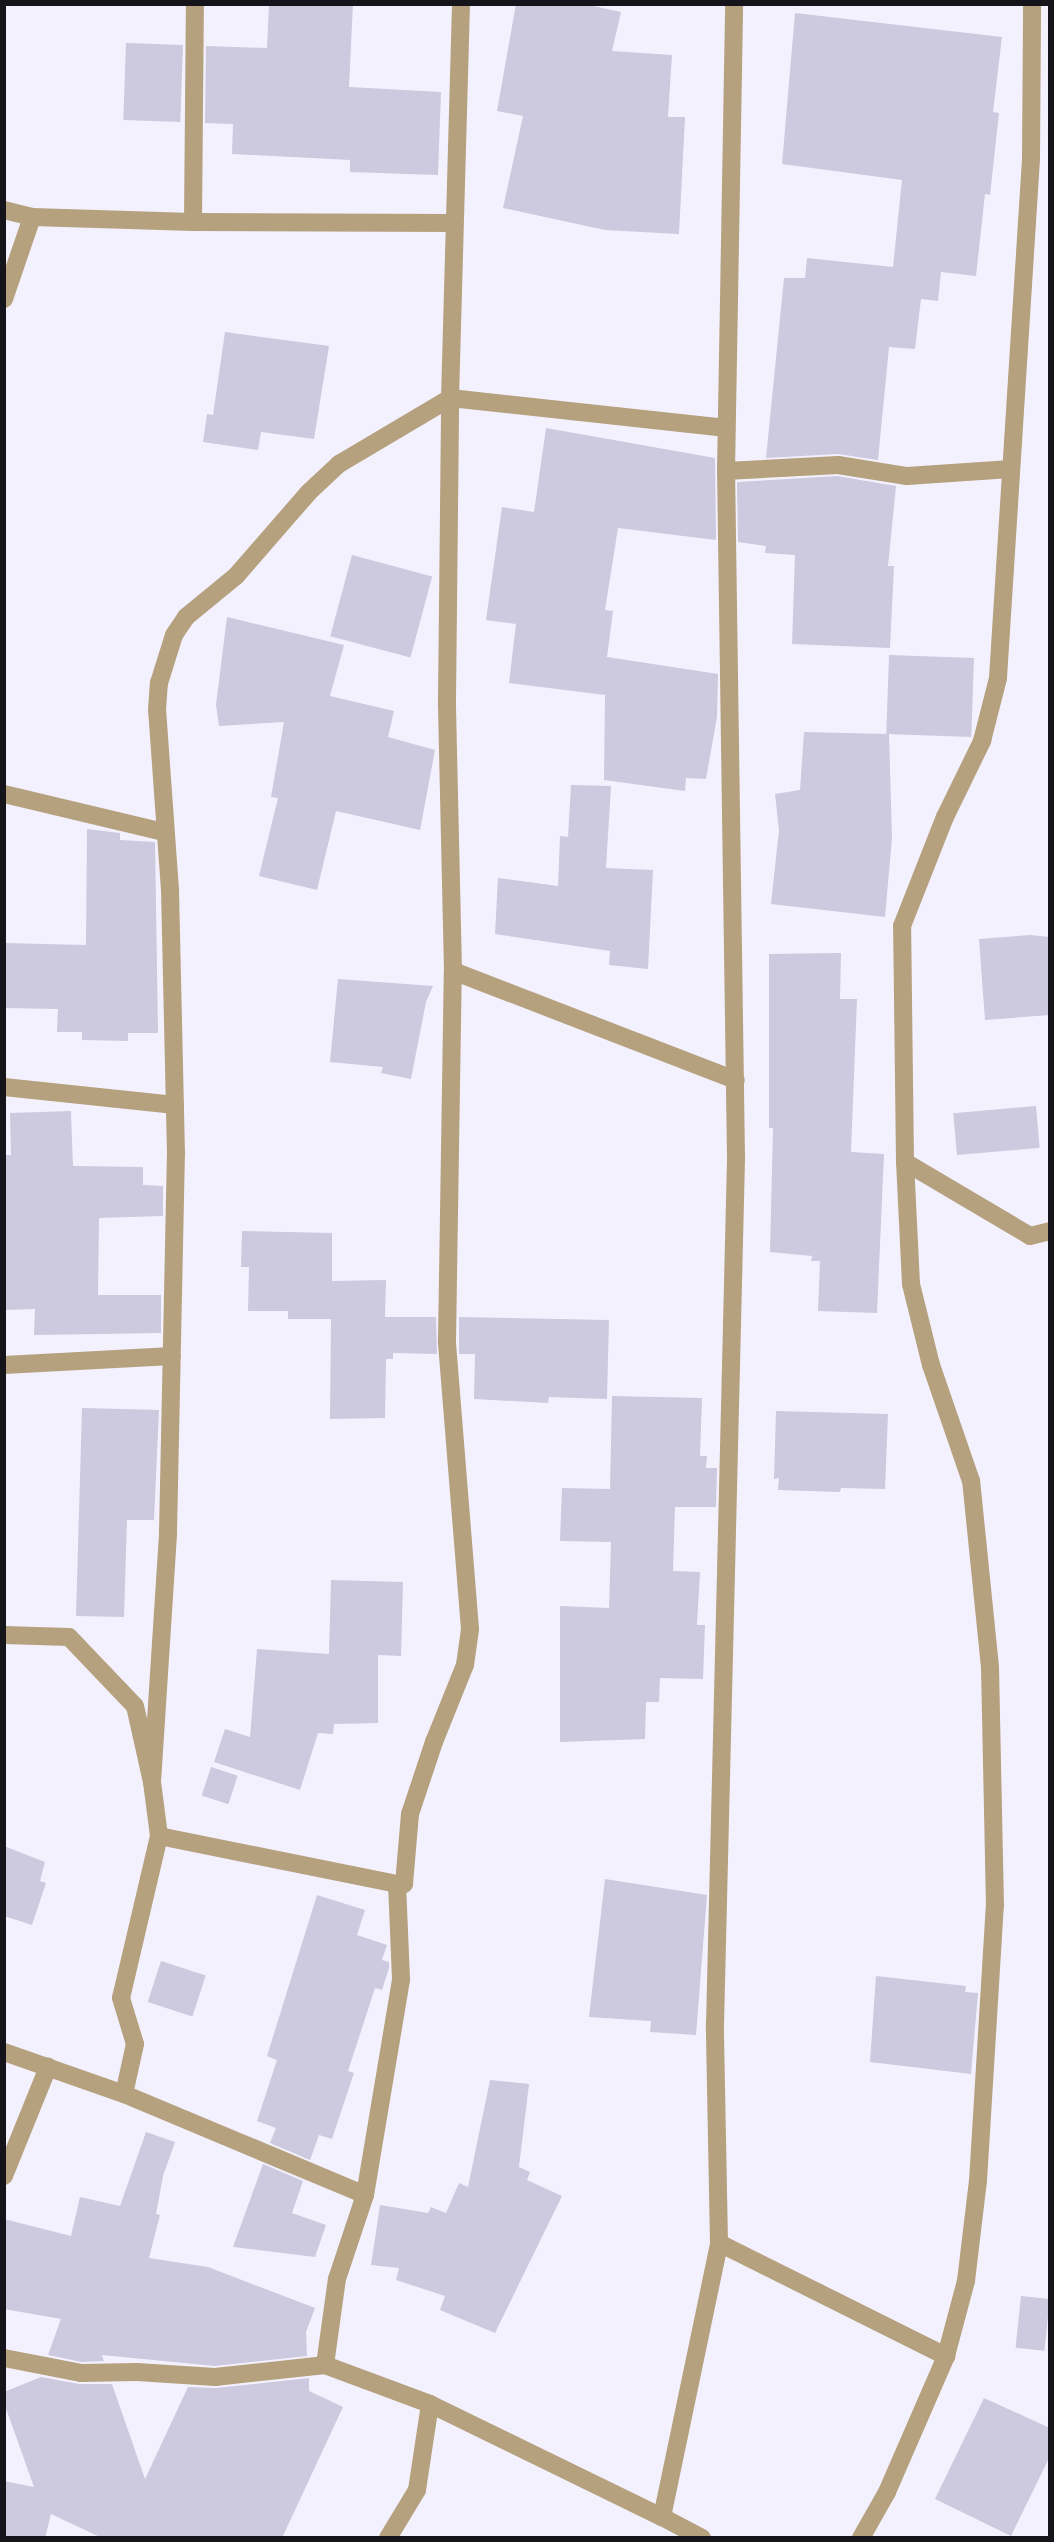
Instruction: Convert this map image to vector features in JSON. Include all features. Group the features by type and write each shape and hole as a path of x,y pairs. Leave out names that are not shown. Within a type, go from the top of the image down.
{"street":[{"path":"193,222 195,4"},
{"path":"159,1836 404,1884 410,1814 434,1742 465,1665 470,1629 447,1341 453,971 447,702 450,398 454,333 453,223 461,4"},
{"path":"662,2517 719,2243 715,2025 736,1080 726,471 735,4"},
{"path":"861,2538 887,2492 946,2356 966,2281 979,2157 995,1906 990,1667 971,1481 931,1365 911,1284 905,1162 902,926 945,817 982,741 998,678 1031,159 1032,4"},
{"path":"4,210 32,217 193,222 453,223"},
{"path":"4,299 32,217"},
{"path":"152,1782 168,1533 175,1106 170,890 163,832 157,710 159,683 174,635 186,617 236,576 309,492 339,464 450,398 726,428"},
{"path":"726,471 838,465 907,476 1011,469"},
{"path":"4,794 163,832"},
{"path":"453,971 736,1080"},
{"path":"4,1087 175,1106"},
{"path":"905,1162 1029,1236 1050,1231"},
{"path":"4,1365 171,1356"},
{"path":"4,1635 69,1637 135,1706 152,1782 159,1836 121,1998 135,2044 124,2094"},
{"path":"326,2365 337,2279 365,2195 401,1979 397,1884"},
{"path":"4,2052 124,2094 365,2195"},
{"path":"4,2176 48,2067"},
{"path":"719,2243 946,2356"},
{"path":"4,2358 81,2373 215,2377 326,2365 430,2404 702,2538"},
{"path":"388,2538 417,2490 430,2404"}],"building":[{"path":"269,4 353,4 349,87 441,92 438,175 350,172 350,160 232,154 233,124 205,123 206,46 267,48"},
{"path":"516,4 584,4 621,12 612,51 672,55 668,117 685,117 679,234 605,230 503,208 523,116 497,111"},
{"path":"795,13 1002,37 993,112 999,113 990,195 985,194 976,276 941,272 938,301 921,299 915,349 889,347 878,460 838,454 766,458 784,278 805,278 807,258 893,267 902,180 782,164"},
{"path":"126,43 183,45 180,122 123,120"},
{"path":"225,332 329,346 314,439 261,432 258,450 203,442 207,414 213,415"},
{"path":"546,428 715,458 716,540 618,528 605,610 613,611 607,657 718,674 717,717 706,779 686,778 685,791 604,780 605,695 509,683 516,624 486,620 502,507 534,512"},
{"path":"837,476 896,486 888,566 894,566 890,648 792,644 795,555 765,553 766,546 738,542 737,482"},
{"path":"352,555 432,576 410,658 330,636"},
{"path":"227,617 344,645 330,696 394,711 388,737 435,750 420,830 336,811 317,890 259,876 278,798 271,797 284,722 219,726 216,705"},
{"path":"889,655 974,658 971,737 886,734"},
{"path":"804,732 889,734 892,838 885,917 771,904 779,830 775,794 800,790"},
{"path":"571,785 611,786 606,868 653,870 648,969 609,965 610,951 495,934 498,878 558,886 560,836 568,837"},
{"path":"87,829 120,833 120,840 155,842 158,1033 128,1033 128,1041 82,1040 82,1032 57,1032 58,1009 4,1008 4,943 86,945"},
{"path":"1030,935 1050,937 1050,1015 985,1020 979,939"},
{"path":"841,953 840,999 857,999 851,1152 884,1154 877,1313 818,1311 820,1261 811,1261 812,1256 770,1252 773,1128 769,1128 769,954"},
{"path":"338,979 433,986 426,1002 411,1079 381,1073 383,1067 330,1062"},
{"path":"1036,1106 1040,1148 957,1155 953,1113"},
{"path":"71,1111 73,1166 143,1167 143,1185 163,1186 163,1216 99,1218 98,1295 161,1295 161,1333 34,1335 35,1309 4,1310 4,1155 11,1155 10,1113"},
{"path":"242,1231 332,1233 332,1281 386,1280 385,1317 436,1317 437,1354 393,1353 393,1359 386,1359 385,1418 330,1419 331,1319 288,1319 288,1311 248,1311 249,1267 241,1267"},
{"path":"459,1317 609,1320 607,1399 549,1397 548,1403 474,1399 475,1354 459,1354"},
{"path":"612,1396 702,1398 700,1456 707,1456 706,1468 717,1468 716,1507 675,1507 673,1571 700,1572 697,1625 705,1625 703,1679 660,1678 659,1702 646,1702 645,1739 560,1742 560,1606 609,1608 611,1542 560,1541 562,1488 610,1489"},
{"path":"82,1408 159,1410 154,1520 127,1520 124,1617 76,1616"},
{"path":"776,1411 888,1414 885,1489 841,1488 840,1492 778,1490 779,1478 774,1479"},
{"path":"331,1580 403,1582 401,1656 378,1655 378,1723 334,1724 333,1734 318,1733 300,1790 214,1762 225,1729 250,1737 257,1649 329,1654"},
{"path":"211,1767 238,1776 228,1804 202,1796"},
{"path":"4,1846 45,1862 40,1881 46,1883 32,1925 4,1916"},
{"path":"605,1879 707,1895 696,2035 650,2032 651,2021 589,2017"},
{"path":"317,1895 365,1910 357,1935 387,1945 382,1960 389,1962 389,1968 382,1990 375,1988 348,2071 354,2073 332,2139 319,2135 310,2160 270,2143 276,2128 257,2121 277,2060 267,2056"},
{"path":"161,1961 206,1976 192,2016 148,2002"},
{"path":"876,1976 966,1986 965,1992 978,1993 971,2074 870,2062"},
{"path":"490,2080 529,2084 519,2167 530,2172 527,2180 562,2196 495,2333 440,2310 445,2296 396,2280 399,2268 371,2265 380,2205 428,2213 431,2207 446,2213 459,2183 468,2187"},
{"path":"146,2132 175,2142 163,2176 156,2214 160,2215 149,2258 208,2267 315,2308 306,2332 307,2356 215,2366 102,2355 104,2361 82,2362 48,2355 61,2319 4,2309 4,2219 71,2236 80,2197 120,2206"},
{"path":"263,2164 303,2181 292,2213 326,2225 315,2257 233,2247"},
{"path":"1021,2296 1050,2299 1044,2351 1016,2348"},
{"path":"41,2377 79,2384 112,2384 145,2479 188,2387 216,2388 309,2378 309,2391 343,2407 282,2538 102,2538 51,2514 45,2538 4,2538 4,2481 34,2487 4,2403 4,2392"},
{"path":"984,2398 1050,2428 1050,2456 1011,2536 935,2499"}]}
